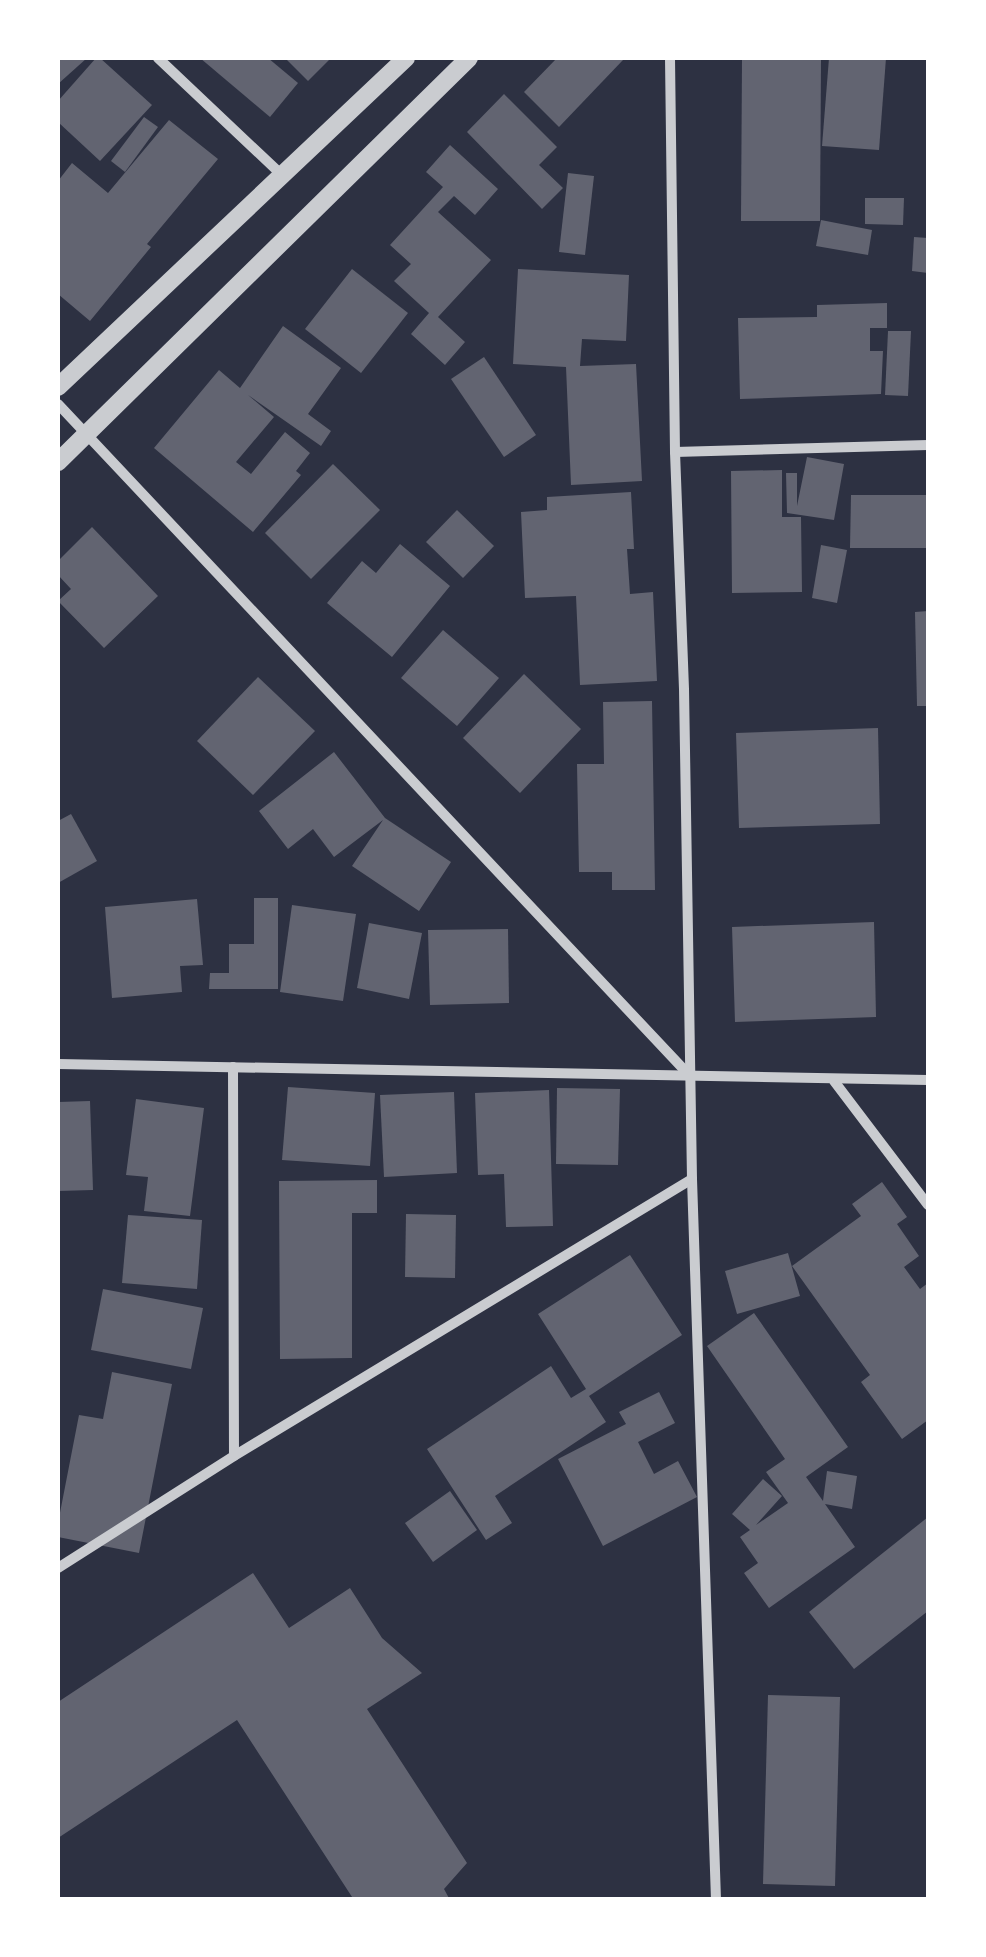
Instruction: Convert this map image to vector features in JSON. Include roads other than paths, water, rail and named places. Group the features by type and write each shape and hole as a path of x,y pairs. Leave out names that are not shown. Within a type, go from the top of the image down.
{"street":[{"path":"158,58 284,176"},
{"path":"58,387 406,58"},
{"path":"58,462 469,58"},
{"path":"670,58 692,1180 716,1900"},
{"path":"58,404 690,1076"},
{"path":"675,452 928,445"},
{"path":"58,1064 928,1080"},
{"path":"232,1067 234,1456"},
{"path":"834,1081 928,1205"},
{"path":"58,1568 234,1456 692,1180"}]}
